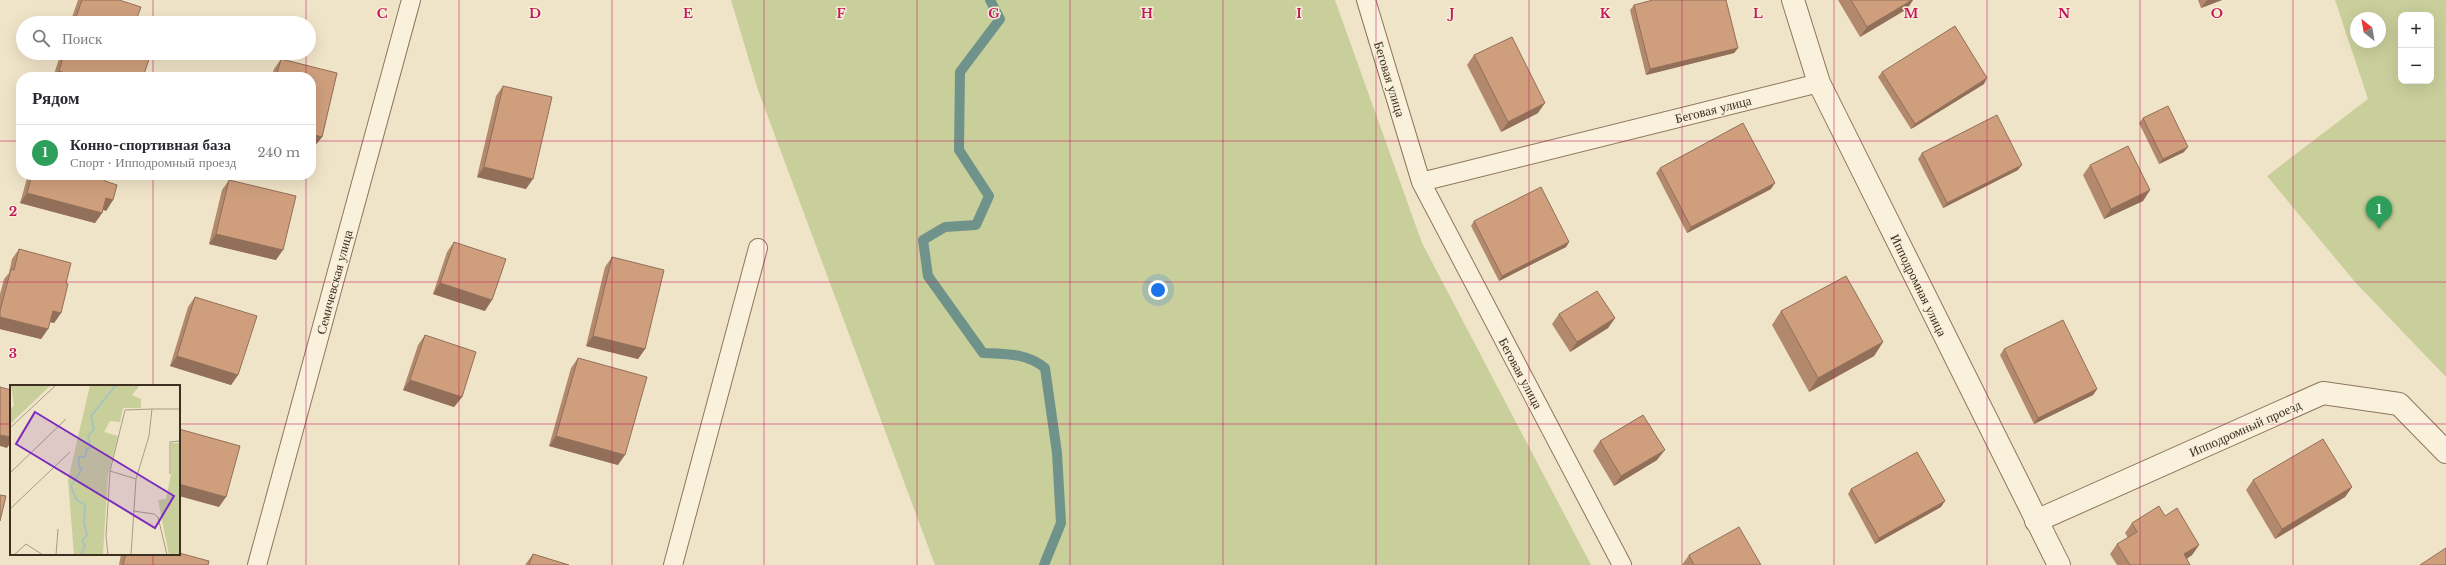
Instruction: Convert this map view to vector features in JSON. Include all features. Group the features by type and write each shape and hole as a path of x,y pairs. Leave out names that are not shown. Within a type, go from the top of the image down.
{"street":[{"name":"Ипподромная улица","path":"1793,0 1819,83 2059,565"},
{"name":"Ипподромный проезд","path":"2036,521 2323,393 2399,404 2446,452"}],"lane":[{"name":"Семичевская улица","path":"257,565 411,0"},
{"name":"Беговая улица","path":"1366,0 1421,182 1622,565"},
{"name":"Беговая улица","path":"1421,182 1819,83"},
{"path":"673,565 758,248"}],"green space":[{"path":"731,0 1335,0 1422,243 1591,565 935,565 758,90"},
{"path":"2335,0 2446,0 2446,377 2355,282 2267,176 2368,99 2351,48 2386,48 2386,12 2350,12 2350,45"}],"building":[{"path":"82,0 119,0 141,7 138,16 76,16"},
{"path":"1653,0 1726,0 1738,48 1650,69 1634,5"},
{"path":"1851,0 1912,0 1867,27"},
{"path":"1955,26 1987,78 1915,124 1882,72"},
{"path":"1512,37 1545,103 1508,122 1474,55"},
{"path":"62,60 149,60 145,72 59,71"},
{"path":"281,60 285,60 337,73 322,137 316,135 316,72 277,72"},
{"path":"503,86 552,97 533,179 484,167"},
{"path":"2168,106 2188,147 2163,159 2143,118"},
{"path":"1997,115 2022,165 1947,203 1922,153"},
{"path":"1743,123 1775,183 1691,227 1660,168"},
{"path":"2128,146 2150,190 2111,209 2090,165"},
{"path":"31,180 105,180 117,185 113,200 106,198 102,213 27,193"},
{"path":"229,180 296,196 283,250 216,234"},
{"path":"1541,187 1569,242 1502,276 1474,221"},
{"path":"454,242 506,259 492,300 440,283"},
{"path":"19,249 71,263 61,313 53,311 48,329 0,317 0,311 11,269 14,270"},
{"path":"612,257 664,270 645,349 593,336"},
{"path":"1846,276 1883,342 1818,378 1781,311"},
{"path":"1597,291 1615,318 1577,342 1559,314"},
{"path":"195,297 257,316 238,375 177,356"},
{"path":"2063,320 2097,389 2038,418 2004,349"},
{"path":"425,335 476,352 462,397 410,380"},
{"path":"578,358 647,377 625,455 556,436"},
{"path":"0,387 10,390 10,437 0,435"},
{"path":"1643,415 1665,450 1621,476 1600,441"},
{"path":"180,429 240,446 226,497 180,484"},
{"path":"2323,439 2352,487 2282,529 2253,480"},
{"path":"1917,452 1945,501 1879,538 1851,489"},
{"path":"0,495 6,496 0,521"},
{"path":"2159,506 2165,516 2177,508 2199,545 2184,554 2190,565 2130,565 2117,544 2137,532 2132,523"},
{"path":"1739,527 1761,565 1694,565 1689,555"},
{"path":"2446,548 2446,565 2420,565"},
{"path":"180,553 209,561 208,565 123,565 126,555 180,555"},
{"path":"533,554 569,565 529,565"}],"waterway":[{"path":"990,0 1000,19 960,72 959,150 989,196 976,225 945,227 923,240 928,276 983,353 1016,355 1031,359 1045,368 1057,453 1061,523 1044,565"}],"place":[{"name":"Конно-спортивная база","path":"2379,229"}]}
